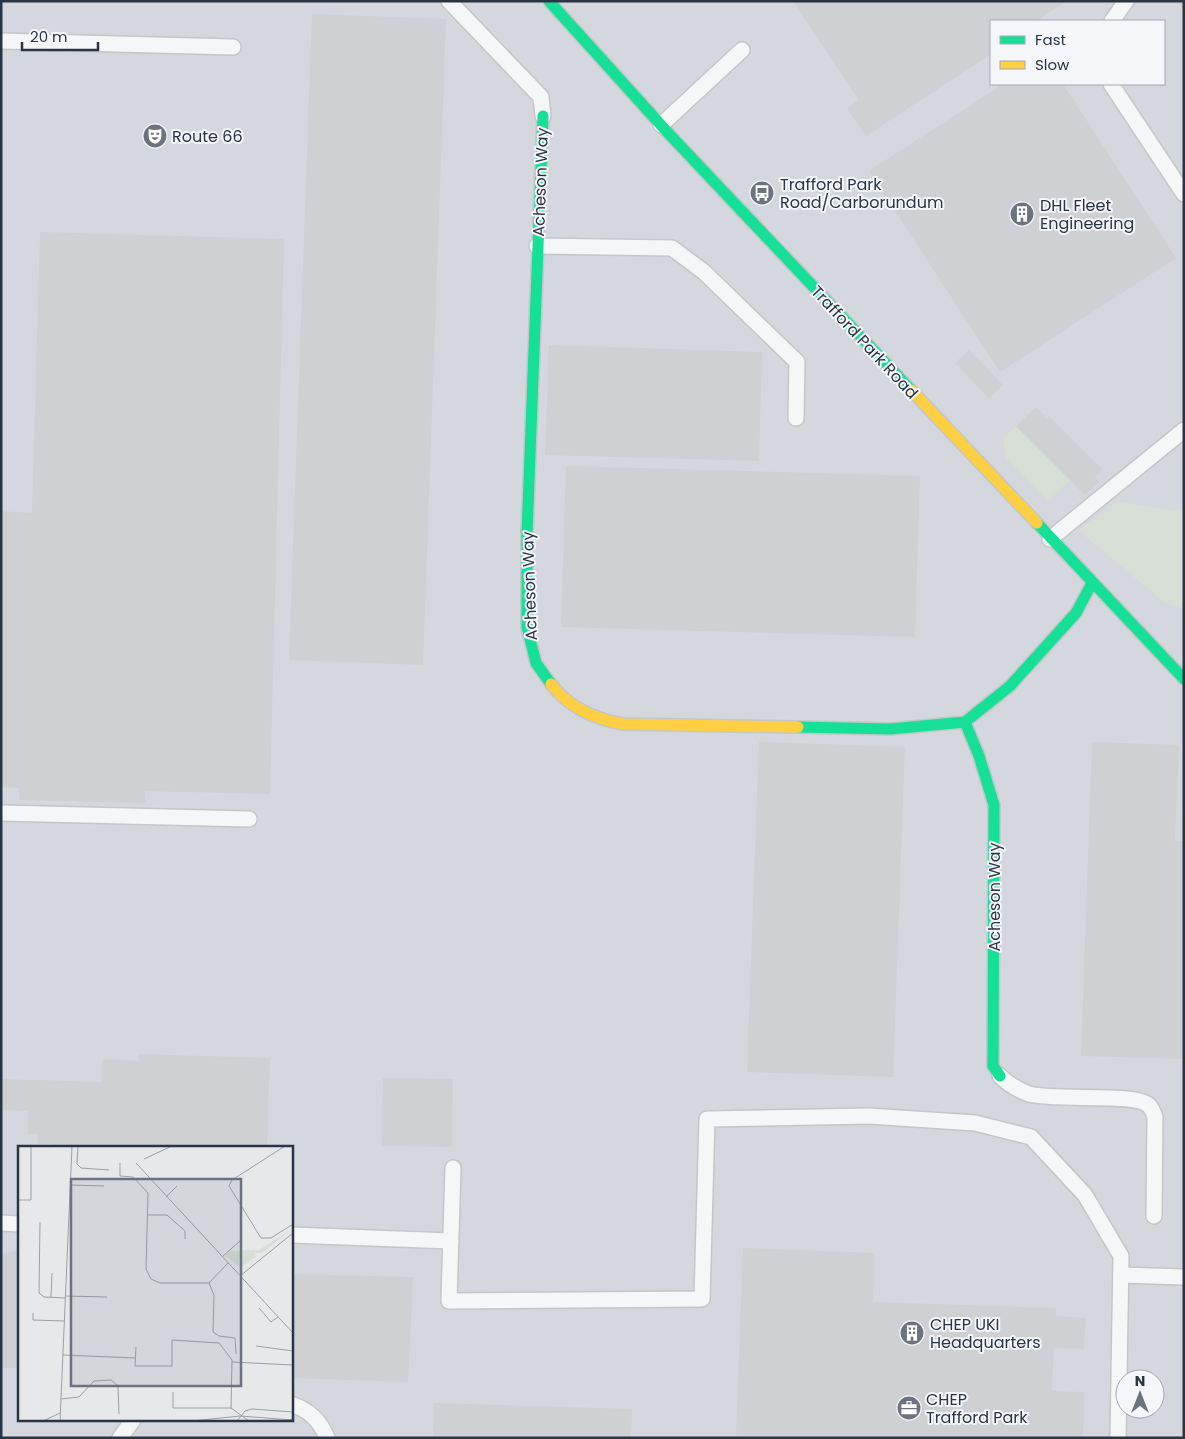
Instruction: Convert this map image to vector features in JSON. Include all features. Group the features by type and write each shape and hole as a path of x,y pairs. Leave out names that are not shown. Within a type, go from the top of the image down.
{"street":[{"name":"Trafford Park Road","path":"549,1 661,125 1184,679"},
{"name":"Acheson Way","path":"542,116 526,533 527,627 536,663 558,693 572,705 605,721 624,724 890,729 965,722 979,756 994,805 994,1066 1000,1076"},
{"path":"965,722 1010,686 1076,613 1092,583"}],"lane":[{"path":"449,1 541,97 542,116"},
{"path":"1113,20 1126,1"},
{"path":"1,41 233,47"},
{"path":"661,125 742,50"},
{"path":"1112,85 1184,194"},
{"path":"537,246 672,248 704,272 797,362 796,418"},
{"path":"1050,539 1184,430"},
{"path":"1,813 249,819"},
{"path":"1000,1076 1030,1094 1127,1099 1146,1103 1152,1108 1154,1117 1154,1216"},
{"path":"453,1168 449,1301 702,1299 707,1119 869,1116 975,1123 1031,1137 1085,1195 1121,1256 1118,1438"},
{"path":"1,1224 18,1224"},
{"path":"292,1235 451,1241"},
{"path":"1121,1275 1184,1277"},
{"path":"292,1404 304,1409 321,1424 327,1438"},
{"path":"120,1438 132,1422"}],"shaded area":[{"path":"1,1 1184,1 1184,1438 1,1438"},
{"path":"1016,426 1070,480 1048,501 1005,457 1003,439"},
{"path":"1118,501 1184,512 1184,609 1165,603 1078,530"}],"building":[{"path":"793,1 1067,1 1038,20 990,20 990,55 866,136 847,108 859,100"},
{"path":"1177,1 1184,1 1184,11"},
{"path":"312,14 446,19 423,665 289,660"},
{"name":"DHL Fleet Engineering","path":"1001,85 1064,85 1176,258 1000,372 869,171"},
{"path":"40,232 284,239 270,794 145,791 145,803 19,800 19,788 1,787 1,511 32,513"},
{"path":"549,345 762,352 759,461 545,455"},
{"path":"969,350 1003,385 989,398 955,363"},
{"path":"1036,407 1047,418 1049,416 1102,469 1095,477 1099,482 1085,495 1016,426"},
{"path":"566,466 920,476 915,637 561,627"},
{"path":"759,742 905,747 893,1077 747,1072"},
{"path":"1092,742 1179,745 1175,841 1184,841 1184,1059 1081,1056"},
{"path":"139,1054 270,1058 267,1146 51,1146 51,1144 37,1144 38,1134 28,1134 28,1111 1,1110 2,1079 102,1082 103,1059 139,1061"},
{"path":"383,1078 453,1079 452,1147 382,1146"},
{"name":"CHEP UKI Headquarters","path":"743,1248 874,1253 873,1302 1056,1308 1056,1316 1086,1318 1084,1349 1054,1348 1052,1391 1084,1392 1083,1438 736,1438"},
{"path":"18,1250 18,1368 1,1368 1,1254"},
{"path":"292,1274 413,1277 408,1382 292,1378"},
{"path":"434,1403 632,1409 631,1438 433,1438"}],"traffic: fast":[{"path":"549,1 670,135 911,390"},
{"path":"543,116 527,533 527,627 536,663 551,684"},
{"path":"1037,523 1184,679"},
{"path":"798,727 890,729 965,722 1010,686 1076,613 1092,583"},
{"path":"965,722 979,756 994,805 993,1066 1000,1076"}],"traffic: slow":[{"path":"911,390 1037,523"},
{"path":"551,684 574,706 602,719 623,724 798,727"}],"place":[{"name":"Route 66","path":"155,136"},
{"name":"Trafford Park Road/Carborundum","path":"762,193"},
{"name":"DHL Fleet Engineering","path":"1022,214"},
{"name":"CHEP UKI Headquarters","path":"912,1333"},
{"name":"CHEP Trafford Park","path":"909,1408"}]}
